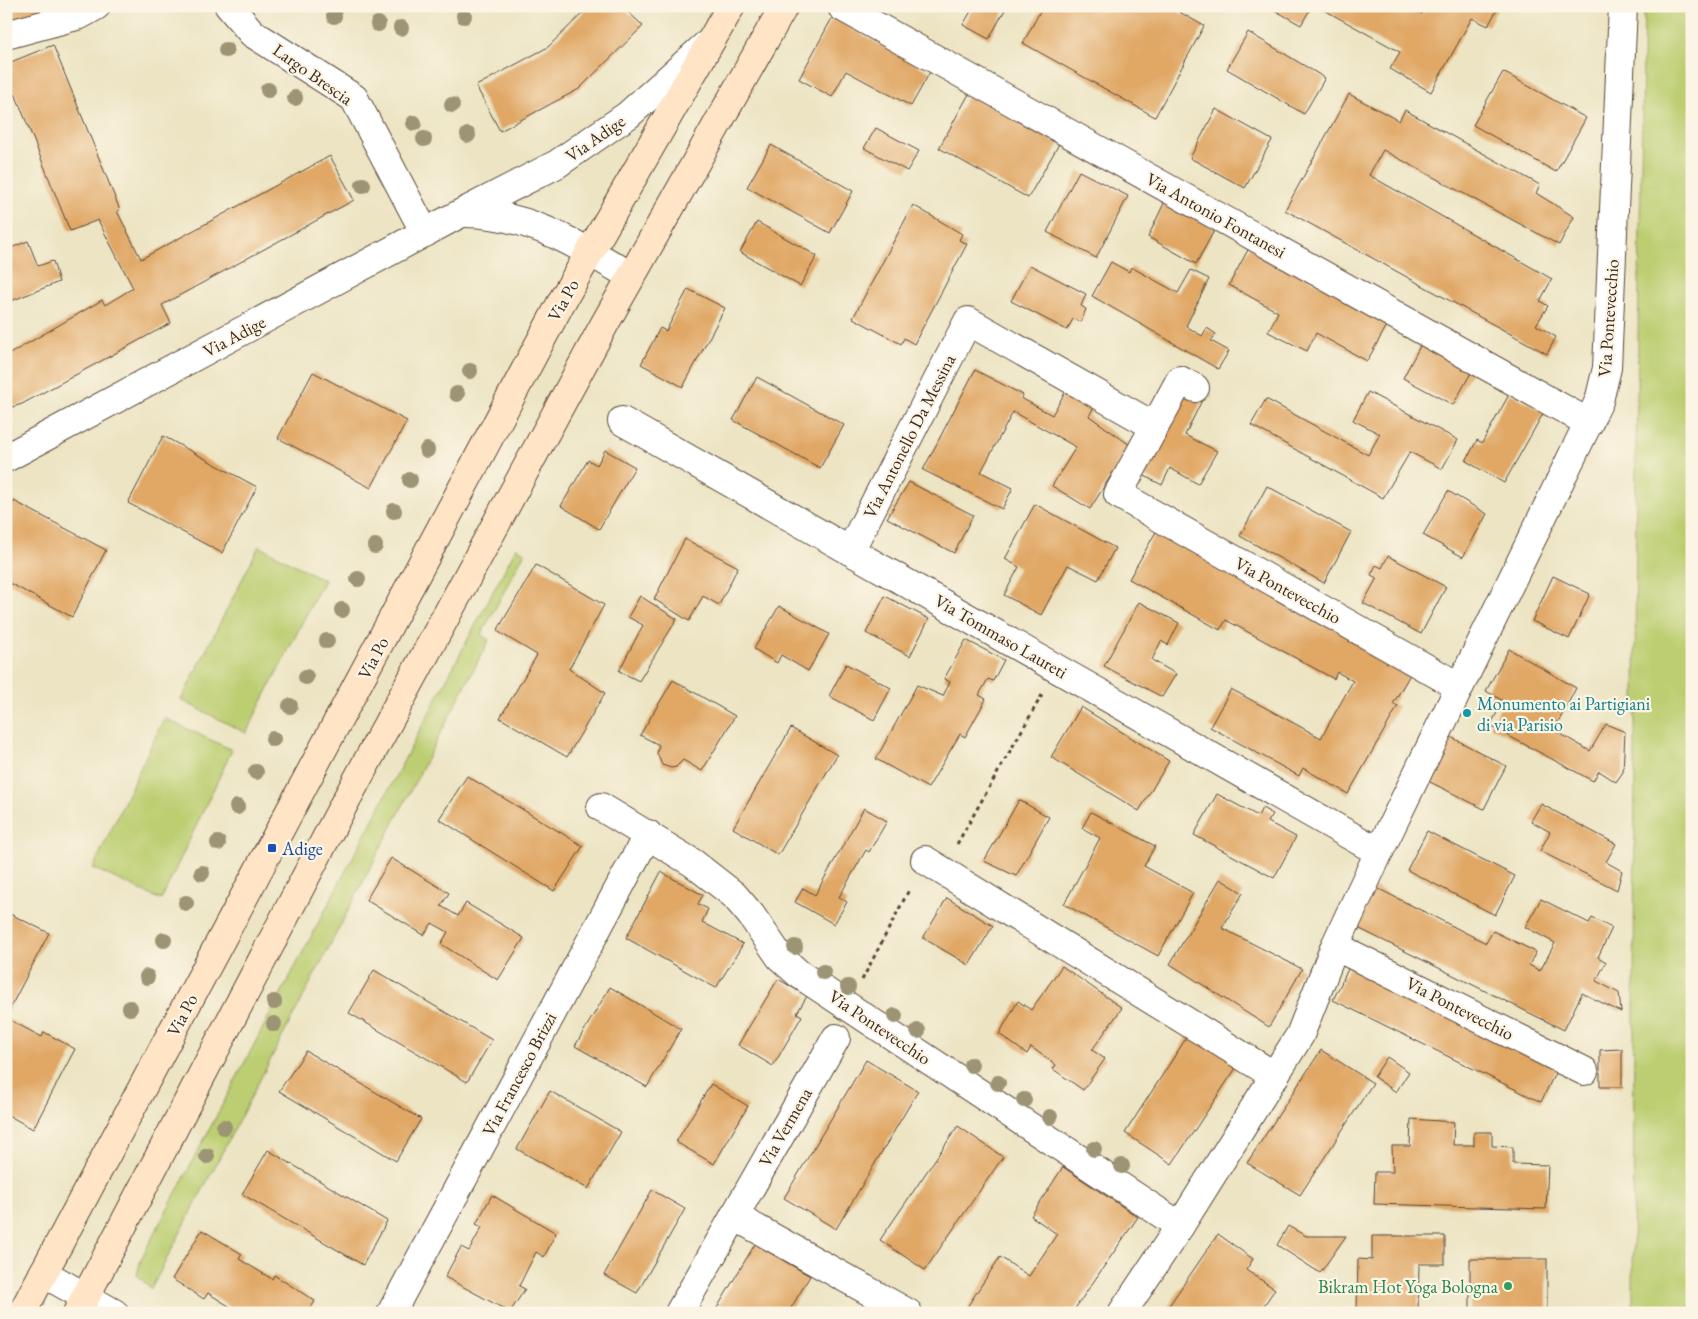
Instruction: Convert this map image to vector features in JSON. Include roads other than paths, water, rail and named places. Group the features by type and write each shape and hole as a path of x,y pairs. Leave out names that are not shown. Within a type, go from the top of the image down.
{"main road":[{"name":"Via Po","path":"22,1313 590,252 731,6"},
{"path":"82,1305 348,795 631,276 784,6"}],"street":[{"path":"6,35 80,15 96,6"},
{"name":"Largo Brescia","path":"229,6 252,33 354,98 425,233"},
{"name":"Via Pontevecchio","path":"1122,1313 1180,1226 1300,1035 1335,946 1379,852 1458,686 1599,401 1607,368 1624,6"},
{"name":"Via Antonio Fontanesi","path":"842,7 1589,423"},
{"name":"Via Adige","path":"6,458 461,213 557,164 592,142 628,115 712,39"},
{"path":"461,213 481,213 524,222 590,252 631,276"},
{"name":"Via Antonello Da Messina","path":"850,550 968,321 1154,426"},
{"name":"Via Pontevecchio","path":"1194,388 1180,380 1113,503 1458,686"},
{"name":"Via Tommaso Laureti","path":"622,422 1379,852"},
{"name":"Via Pontevecchio","path":"601,807 693,863 734,896 751,915 780,957 799,974 1180,1226"},
{"name":"Via Francesco Brizzi","path":"391,1313 648,834"},
{"path":"925,860 1276,1076"},
{"name":"Via Pontevecchio","path":"1335,946 1584,1071"},
{"name":"Via Vermena","path":"678,1313 836,1038"},
{"path":"734,1216 898,1307"},
{"path":"43,1273 82,1305 114,1313"}],"place":[{"name":"Monumento ai Partigiani di via Parisio","path":"1467,713"},
{"name":"Adige","path":"272,848"},
{"name":"Bikram Hot Yoga Bologna","path":"1508,1286"}]}
